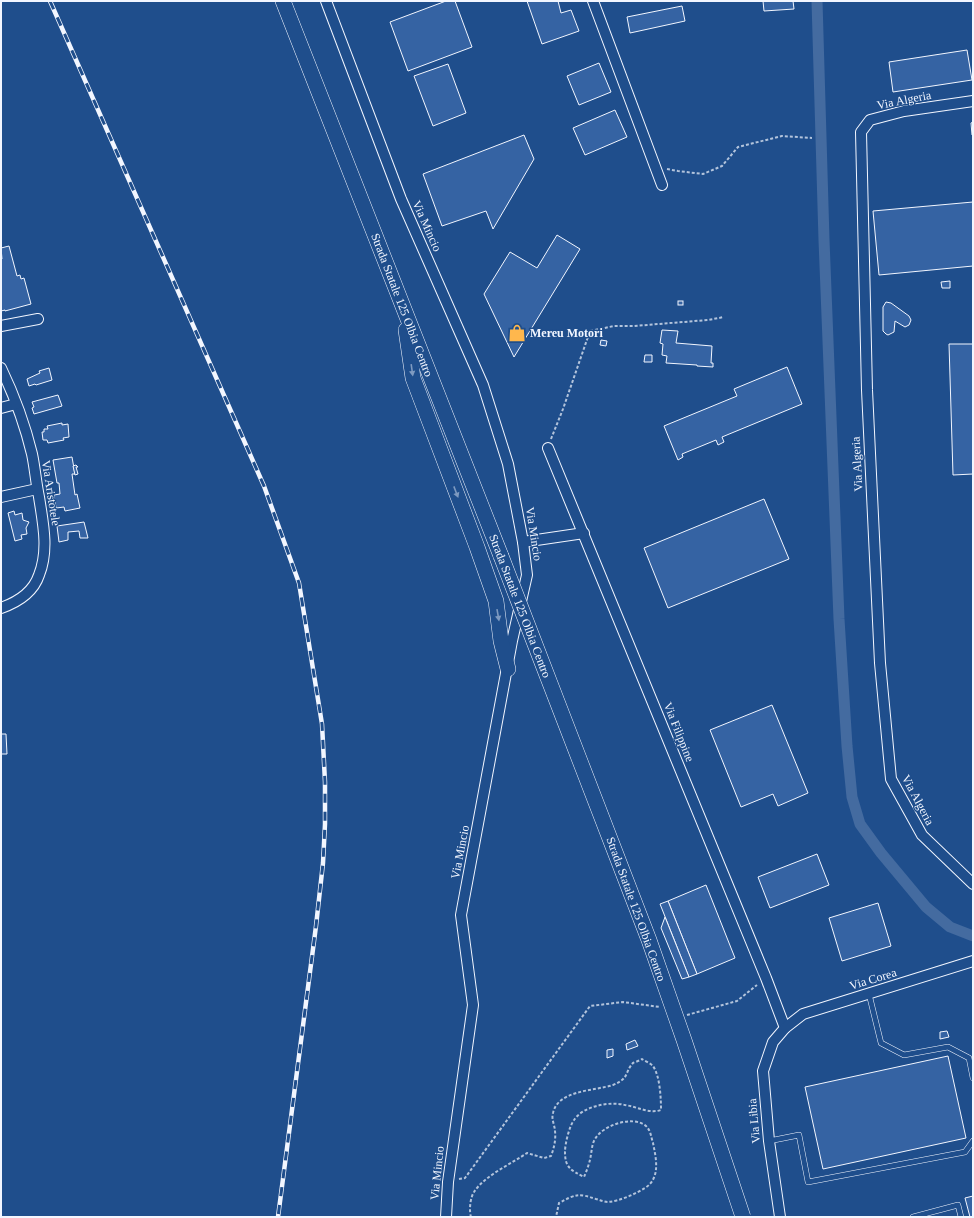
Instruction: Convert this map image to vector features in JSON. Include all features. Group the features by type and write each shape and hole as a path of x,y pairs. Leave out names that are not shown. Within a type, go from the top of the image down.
{"main road":[{"name":"Strada Statale 125 Olbia Centro","path":"283,1 501,556 649,940 743,1217"},
{"path":"402,304 413,378 477,546 496,601 501,640 508,669"}],"street":[{"name":"Via Mincio","path":"326,1 401,199 483,385 508,464 523,542 527,575 512,641 461,915 473,1005 448,1182 446,1217"},
{"path":"593,1 662,185"},
{"name":"Via Algeria","path":"973,101 904,111 870,120 861,132 868,429 880,662 891,779 922,835 973,884"},
{"path":"1,326 38,319"},
{"name":"Via Aristotele","path":"1,368 16,404 32,455 45,535 44,556 39,576 29,592 14,604 1,608"},
{"path":"1,408 16,404"},
{"name":"Via Filippine","path":"548,448 766,978 785,1028"},
{"path":"1,498 37,489"},
{"path":"523,542 584,533"},
{"name":"Via Corea","path":"785,1028 804,1014 973,961"},
{"name":"Via Libia","path":"780,1217 769,1141 763,1071 773,1042 785,1028"}],"lane":[{"path":"869,994 881,1042 904,1056 948,1047 969,1058 973,1078"},
{"path":"769,1141 799,1135 808,1182 965,1152 973,1141"},
{"path":"913,1217 958,1206 961,1217"}],"path":[{"path":"654,165 678,171 703,174 722,166 738,147 782,136 812,138"},
{"path":"548,448 590,331 614,326 634,326 708,320 724,316"},
{"path":"681,1013 687,1015 737,1000 766,978"},
{"path":"448,1182 464,1178 590,1006 624,1002 662,1008"},
{"path":"471,1217 473,1193 482,1183 496,1172 526,1153 544,1158 552,1156 555,1144 555,1132 552,1114 558,1101 578,1093 612,1085 625,1078 634,1063 642,1059 652,1066 657,1075 660,1087 661,1110 654,1113 624,1104 608,1103 593,1106 574,1119 565,1145 565,1160 572,1171 584,1177 588,1168 594,1140 599,1134 617,1123 640,1123 646,1126 651,1133 655,1152 656,1172 652,1182 646,1188 626,1197 607,1202 588,1196 574,1195 559,1203 556,1217"}],"building":[{"path":"446,1 455,1 472,47 408,71 390,22"},
{"path":"527,1 558,1 561,13 571,10 579,31 542,44"},
{"path":"763,1 793,1 794,9 764,11"},
{"path":"682,6 685,21 630,33 627,17"},
{"path":"967,50 972,80 893,92 889,62"},
{"path":"599,63 611,92 579,105 567,76"},
{"path":"448,64 466,113 433,126 414,76"},
{"path":"615,110 627,137 585,155 573,128"},
{"path":"973,122 973,135 972,135 971,123"},
{"path":"524,135 534,159 493,229 486,211 442,226 423,174"},
{"path":"973,202 973,266 879,275 873,211"},
{"path":"557,235 580,249 514,357 484,294 510,252 537,268"},
{"path":"9,246 17,276 20,275 21,279 24,278 31,304 1,311 1,248"},
{"path":"950,281 950,288 942,288 941,282"},
{"path":"678,301 683,301 683,305 678,305"},
{"path":"886,302 891,303 909,316 911,320 909,325 905,327 895,321 894,332 888,335 883,331 883,307"},
{"path":"662,330 678,331 676,343 712,346 711,363 713,363 713,367 666,363 667,356 662,355 663,344 660,343"},
{"path":"601,340 607,341 606,346 600,345"},
{"path":"949,344 973,344 973,474 953,475"},
{"path":"645,355 652,355 652,362 644,362"},
{"path":"787,367 802,404 722,437 724,442 718,445 716,440 682,454 683,457 678,460 664,426 737,396 734,389"},
{"path":"49,368 52,380 29,386 27,379 40,373 39,371"},
{"path":"58,395 62,406 34,414 32,402"},
{"path":"62,423 62,425 68,424 69,437 63,438 64,440 48,443 47,440 43,440 42,432 44,432 44,429 48,429 47,426"},
{"path":"72,457 75,474 72,474 75,495 77,494 80,508 65,511 64,507 56,508 54,495 60,494 59,483 57,483 53,460"},
{"path":"76,465 78,467 76,467 78,474 75,475 73,466"},
{"path":"764,499 789,559 668,608 644,548"},
{"path":"14,511 15,515 22,513 23,520 29,522 26,528 27,534 21,535 22,539 15,541 8,513"},
{"path":"84,522 88,538 80,538 79,531 68,532 68,540 59,542 57,526"},
{"path":"772,705 808,793 778,806 773,794 741,807 710,730"},
{"path":"1,734 6,734 7,754 1,754"},
{"path":"817,854 829,885 770,908 758,877"},
{"path":"706,885 735,958 697,974 668,901"},
{"path":"668,901 697,974 689,977 660,904"},
{"path":"878,903 891,946 842,961 829,918"},
{"path":"665,917 689,977 682,979 661,928"},
{"path":"947,1031 949,1037 940,1039 940,1032"},
{"path":"635,1040 638,1046 627,1050 626,1044"},
{"path":"613,1049 613,1056 607,1058 607,1050"},
{"path":"948,1056 966,1138 823,1169 805,1087"},
{"path":"973,1196 973,1217 970,1217 965,1198"}],"waterway":[{"path":"817,1 824,240 839,619 847,746 852,797 860,824 881,853 926,907 950,927 973,936"}],"railway":[{"path":"50,1 264,486 299,583 322,724 325,782 325,824 323,863 316,926 278,1217"}],"place":[{"name":"Mereu Motori","path":"517,333"}]}
